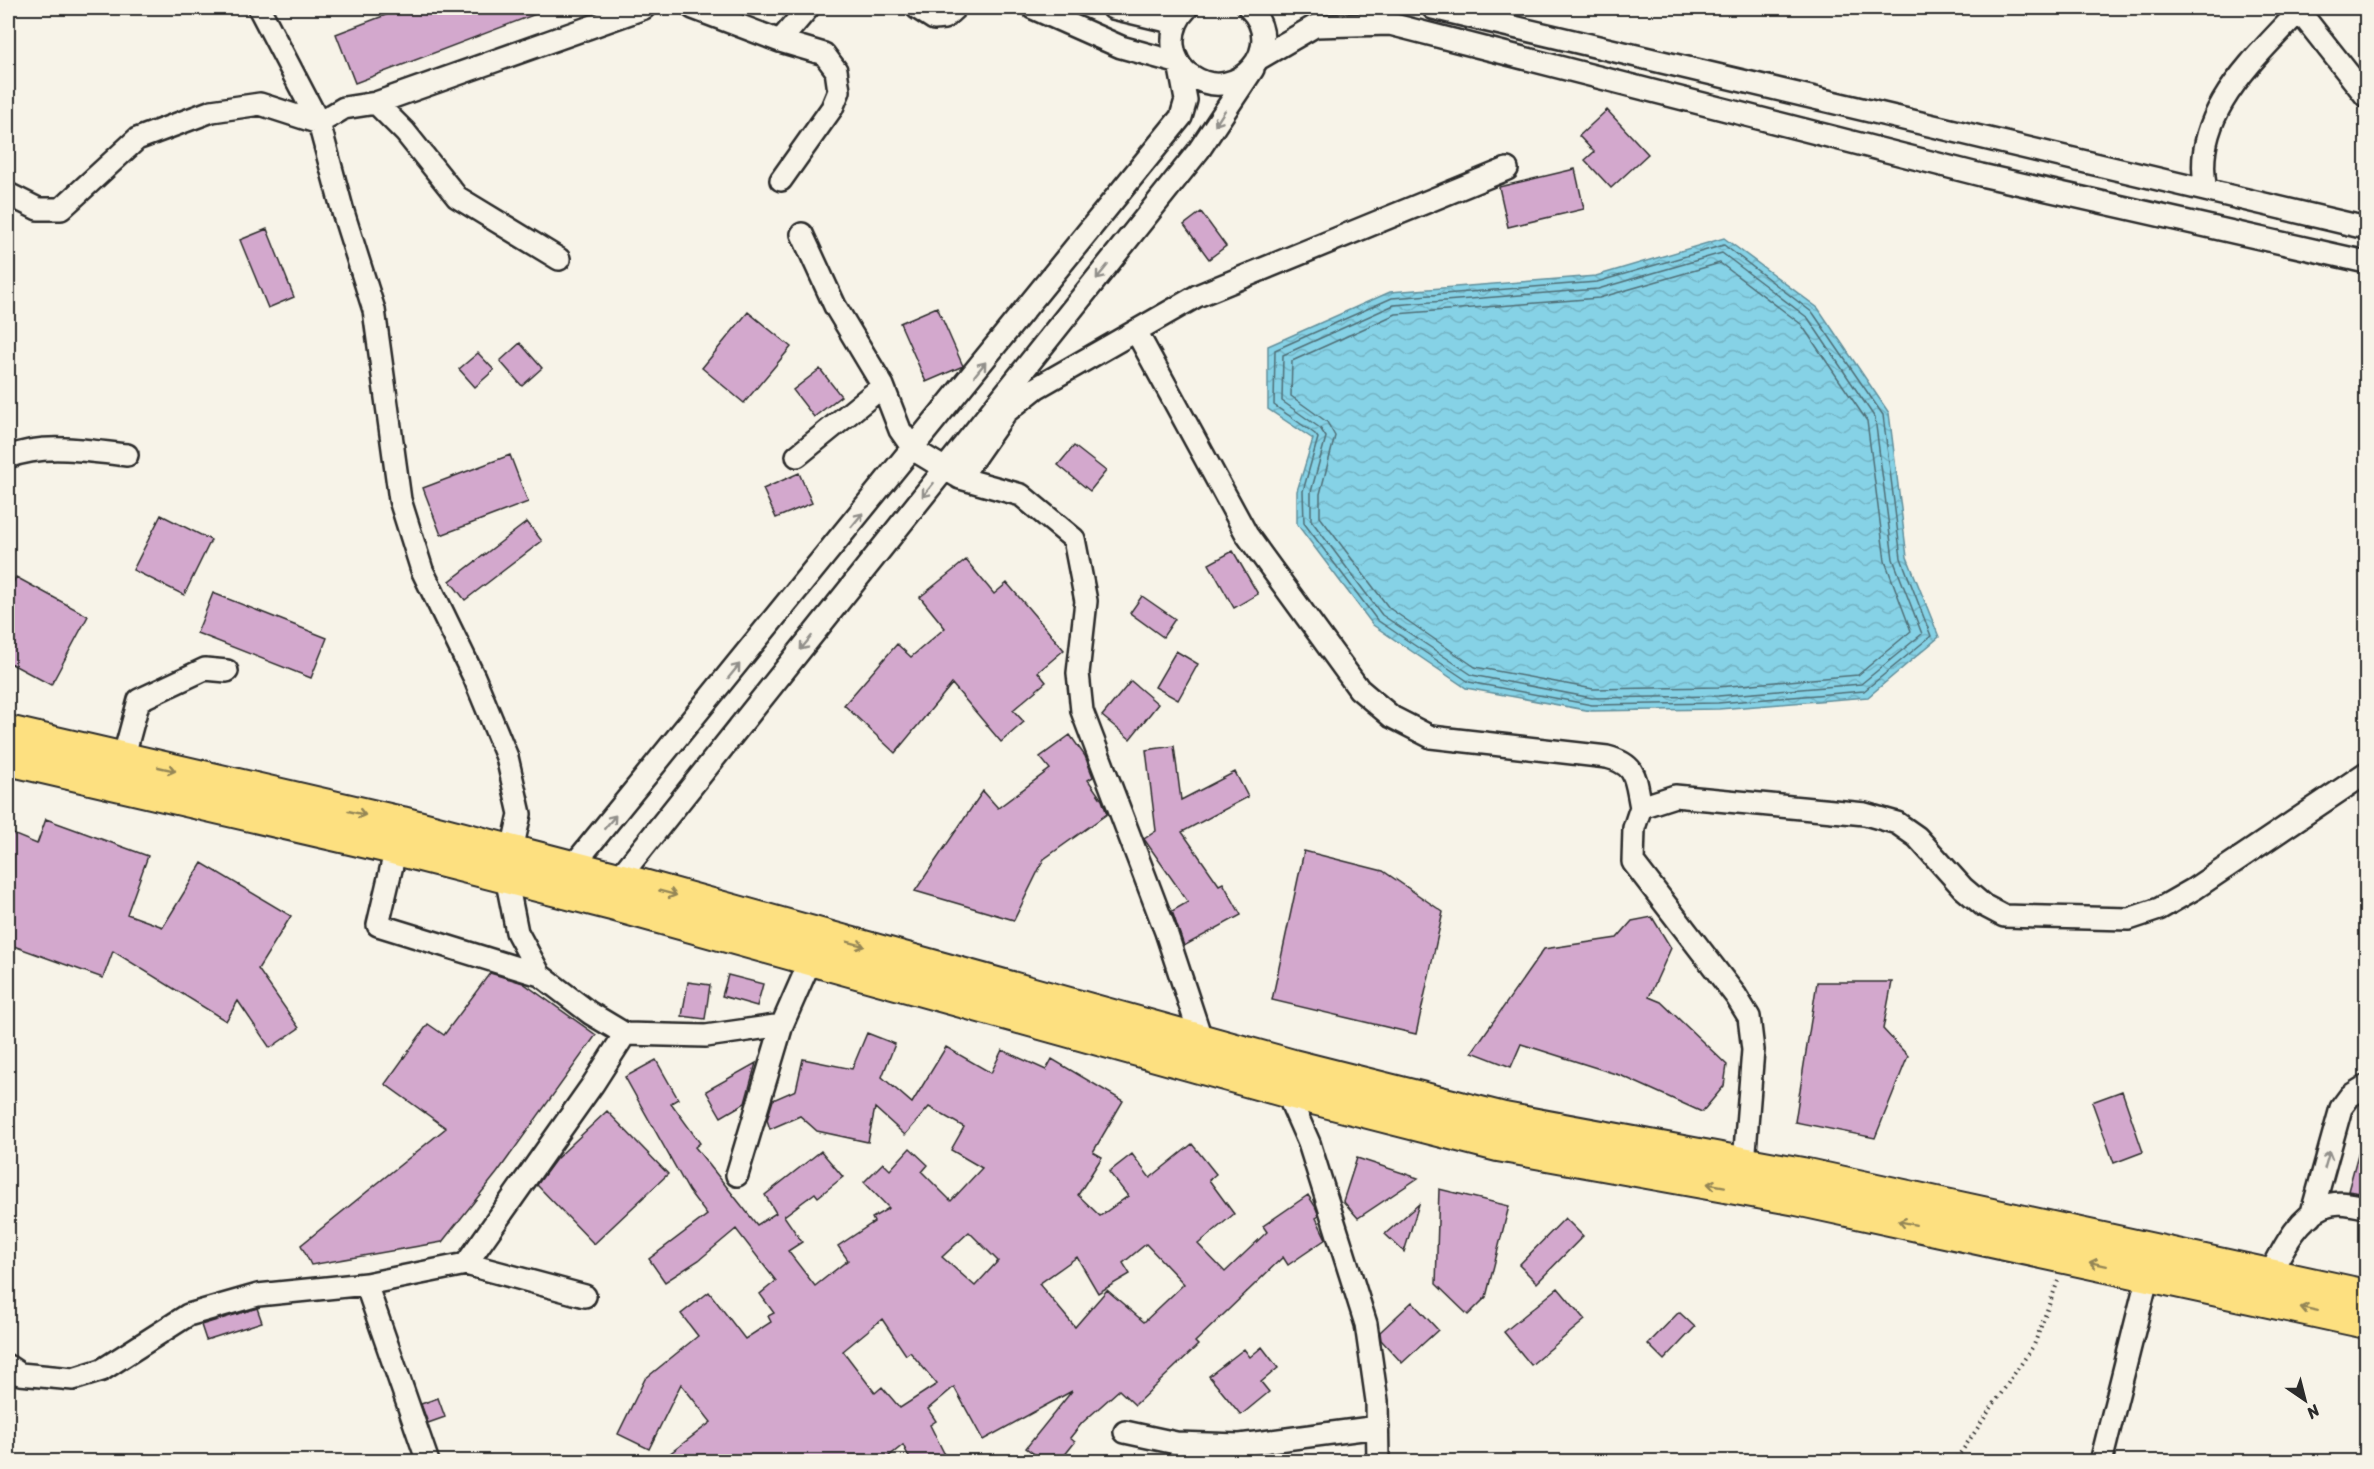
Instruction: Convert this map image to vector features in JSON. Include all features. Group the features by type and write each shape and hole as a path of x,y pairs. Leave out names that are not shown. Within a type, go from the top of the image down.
{"highway":[{"path":"8,732 58,757 396,848 508,864 572,867 618,879 1071,1018 1290,1079 1498,1145 1797,1199 2367,1322"},
{"path":"8,759 58,757 123,759 508,864 811,959 1071,1018 1202,1041 1290,1079 1744,1163 2367,1296"}],"street":[{"path":"259,8 319,123 343,212 374,310 400,500 422,570 474,677 507,757 520,814 508,864 517,932 540,975"},
{"path":"8,194 38,209 61,209 137,139 212,111 260,104 319,123 344,108 376,103 644,8"},
{"path":"693,8 780,41 824,54 836,70 839,91 832,108 781,180"},
{"path":"780,41 808,8"},
{"path":"917,8 934,19 944,18 955,8"},
{"path":"1033,8 1121,47 1179,63 1188,74 1200,82 1214,85 1228,84 1242,78 1256,63 1316,26 1390,24 1981,175 2367,262"},
{"path":"572,867 914,450 1181,117 1186,100 1173,36 1182,15 1113,8"},
{"path":"1433,8 2367,228"},
{"path":"953,472 1199,150 1256,63 1263,35 1260,9"},
{"path":"2206,190 2202,174 2211,124 2228,88 2300,9 2367,96"},
{"path":"376,103 405,132 457,197 559,259"},
{"path":"618,879 953,472 1006,412 1036,388 1197,296 1507,169"},
{"path":"802,234 835,306 883,386 900,430 914,450 953,472 1021,495 1074,539 1086,601 1078,673 1082,711 1166,932 1202,1041"},
{"path":"1136,331 1247,535 1359,689 1392,717 1431,737 1607,757 1625,762 1633,774 1641,807 1634,828 1633,862 1736,996 1749,1017 1753,1050 1744,1163"},
{"path":"797,456 883,386"},
{"path":"8,458 21,452 60,448 127,455"},
{"path":"123,759 139,700 205,669 227,670"},
{"path":"1641,807 1675,796 1865,814 1897,823 1917,837 1963,888 1983,905 2004,916 2129,919 2159,909 2194,889 2367,773"},
{"path":"396,848 378,925 540,975 590,1013 625,1034 706,1036 782,1025"},
{"path":"737,1176 782,1025 811,959"},
{"path":"466,1264 593,1084 625,1034"},
{"path":"1290,1079 1366,1324 1377,1401 1378,1461"},
{"path":"2311,1216 2341,1108 2350,1096 2367,1086"},
{"path":"2270,1274 2289,1236 2325,1206 2343,1203 2367,1207"},
{"path":"8,1366 20,1374 73,1379 102,1370 188,1315 258,1294 366,1284 466,1264 585,1296"},
{"path":"2101,1461 2148,1275"},
{"path":"366,1284 428,1461"},
{"path":"1125,1432 1176,1443 1240,1445 1378,1427"}],"path":[{"path":"1952,1461 1962,1451 2034,1345 2066,1257"}],"water":[{"path":"1724,238 1818,308 1889,413 1907,557 1939,637 1868,697 1719,709 1591,711 1466,688 1373,625 1297,524 1297,491 1313,439 1268,409 1268,346 1390,292 1596,276"}],"building":[{"path":"404,8 549,9 355,83 336,34"},
{"path":"1607,110 1648,154 1611,188 1585,160 1594,152 1579,136"},
{"path":"1575,169 1584,209 1508,227 1499,187"},
{"path":"1201,212 1226,246 1209,259 1184,225"},
{"path":"267,229 294,297 268,308 240,240"},
{"path":"937,307 963,366 926,382 900,323"},
{"path":"748,312 791,347 744,403 702,368"},
{"path":"520,343 542,368 522,386 500,361"},
{"path":"478,353 494,370 475,387 459,369"},
{"path":"820,369 841,396 814,417 793,390"},
{"path":"1074,446 1106,471 1090,491 1058,465"},
{"path":"510,455 528,502 441,535 423,488"},
{"path":"799,473 812,503 776,518 763,489"},
{"path":"161,515 211,540 184,595 133,570"},
{"path":"527,522 542,541 465,600 450,581"},
{"path":"1233,551 1258,594 1234,608 1209,564"},
{"path":"966,560 994,594 1007,583 1064,650 1038,672 1046,682 1013,710 1024,722 1001,742 952,684 895,753 844,705 897,644 911,657 945,628 920,597"},
{"path":"16,577 88,616 51,685 8,662 8,592"},
{"path":"213,593 327,638 311,678 197,633"},
{"path":"1142,596 1175,619 1163,637 1130,613"},
{"path":"1176,651 1198,664 1178,700 1155,687"},
{"path":"1131,681 1158,704 1130,739 1102,716"},
{"path":"1070,735 1085,756 1093,777 1088,780 1102,800 1107,814 1044,859 1014,920 915,891 983,791 998,808 1050,769 1040,757"},
{"path":"1174,746 1181,800 1235,772 1248,797 1182,832 1219,885 1223,883 1241,915 1184,946 1172,911 1188,902 1144,839 1156,831 1146,750"},
{"path":"46,819 148,856 127,914 163,927 202,863 291,916 258,969 299,1028 270,1048 238,1001 226,1021 113,951 103,978 8,944 8,832 37,844"},
{"path":"1304,851 1383,871 1443,912 1416,1034 1272,1000"},
{"path":"1652,917 1671,948 1649,997 1661,1002 1727,1065 1724,1086 1702,1112 1622,1076 1521,1044 1511,1067 1472,1052 1544,949 1617,938 1632,921"},
{"path":"490,973 523,983 596,1035 497,1173 442,1242 311,1265 301,1245 446,1128 385,1084 428,1024 444,1035"},
{"path":"728,975 763,984 757,1006 722,996"},
{"path":"688,982 710,985 705,1019 682,1016"},
{"path":"1817,982 1892,982 1883,1029 1908,1056 1875,1138 1795,1122"},
{"path":"867,1033 895,1044 882,1077 912,1103 946,1047 991,1073 1002,1050 1046,1070 1052,1059 1123,1101 1093,1152 1102,1157 1078,1195 1100,1216 1128,1196 1109,1172 1132,1154 1150,1178 1192,1144 1216,1174 1209,1180 1234,1214 1198,1244 1225,1272 1267,1232 1263,1226 1308,1195 1315,1206 1319,1216 1316,1218 1326,1239 1288,1265 1283,1257 1195,1342 1198,1345 1135,1405 1119,1390 1082,1423 1070,1438 1075,1442 1060,1461 1044,1461 1026,1448 1072,1391 983,1440 954,1387 928,1409 936,1421 930,1425 948,1461 911,1461 903,1445 883,1461 660,1461 711,1422 681,1384 649,1449 618,1434 645,1379 698,1336 681,1314 709,1292 745,1339 771,1322 768,1316 774,1313 760,1294 776,1281 736,1229 699,1260 665,1282 649,1259 707,1215 689,1191 625,1077 656,1060 678,1099 671,1103 700,1143 695,1147 757,1225 776,1213 765,1195 821,1151 843,1177 818,1197 815,1193 784,1216 802,1242 788,1251 815,1286 848,1260 838,1246 874,1222 872,1218 889,1208 864,1182 883,1163 890,1170 910,1148 928,1165 922,1172 951,1201 982,1168 951,1150 964,1127 929,1107 905,1135 875,1108 868,1142 817,1131 800,1116 770,1129 767,1120 773,1100 796,1090 803,1059 852,1069","holes":["969,1232 998,1261 975,1286 942,1257","1146,1244 1184,1284 1144,1322 1107,1290 1075,1327 1039,1284 1077,1257 1098,1293 1130,1274 1123,1263","882,1319 906,1355 910,1352 937,1384 900,1408 882,1387 875,1393 843,1351"]},
{"path":"756,1063 745,1103 721,1117 706,1091"},
{"path":"2122,1091 2143,1152 2114,1163 2092,1102"},
{"path":"607,1111 668,1174 594,1244 537,1185 556,1159"},
{"path":"2361,1143 2367,1144 2367,1194 2348,1191"},
{"path":"1357,1158 1418,1178 1358,1218 1343,1201"},
{"path":"1439,1189 1509,1206 1486,1297 1468,1315 1436,1284"},
{"path":"1419,1204 1404,1252 1385,1234"},
{"path":"1565,1218 1583,1236 1537,1283 1519,1265"},
{"path":"1558,1288 1585,1320 1531,1365 1504,1332"},
{"path":"1412,1302 1438,1330 1402,1363 1381,1340 1380,1332"},
{"path":"257,1308 262,1322 206,1340 201,1325"},
{"path":"1679,1312 1695,1327 1664,1360 1648,1344"},
{"path":"1262,1347 1278,1368 1261,1382 1269,1392 1241,1415 1209,1376 1244,1349 1250,1357"},
{"path":"438,1398 445,1417 428,1423 421,1404"}]}
